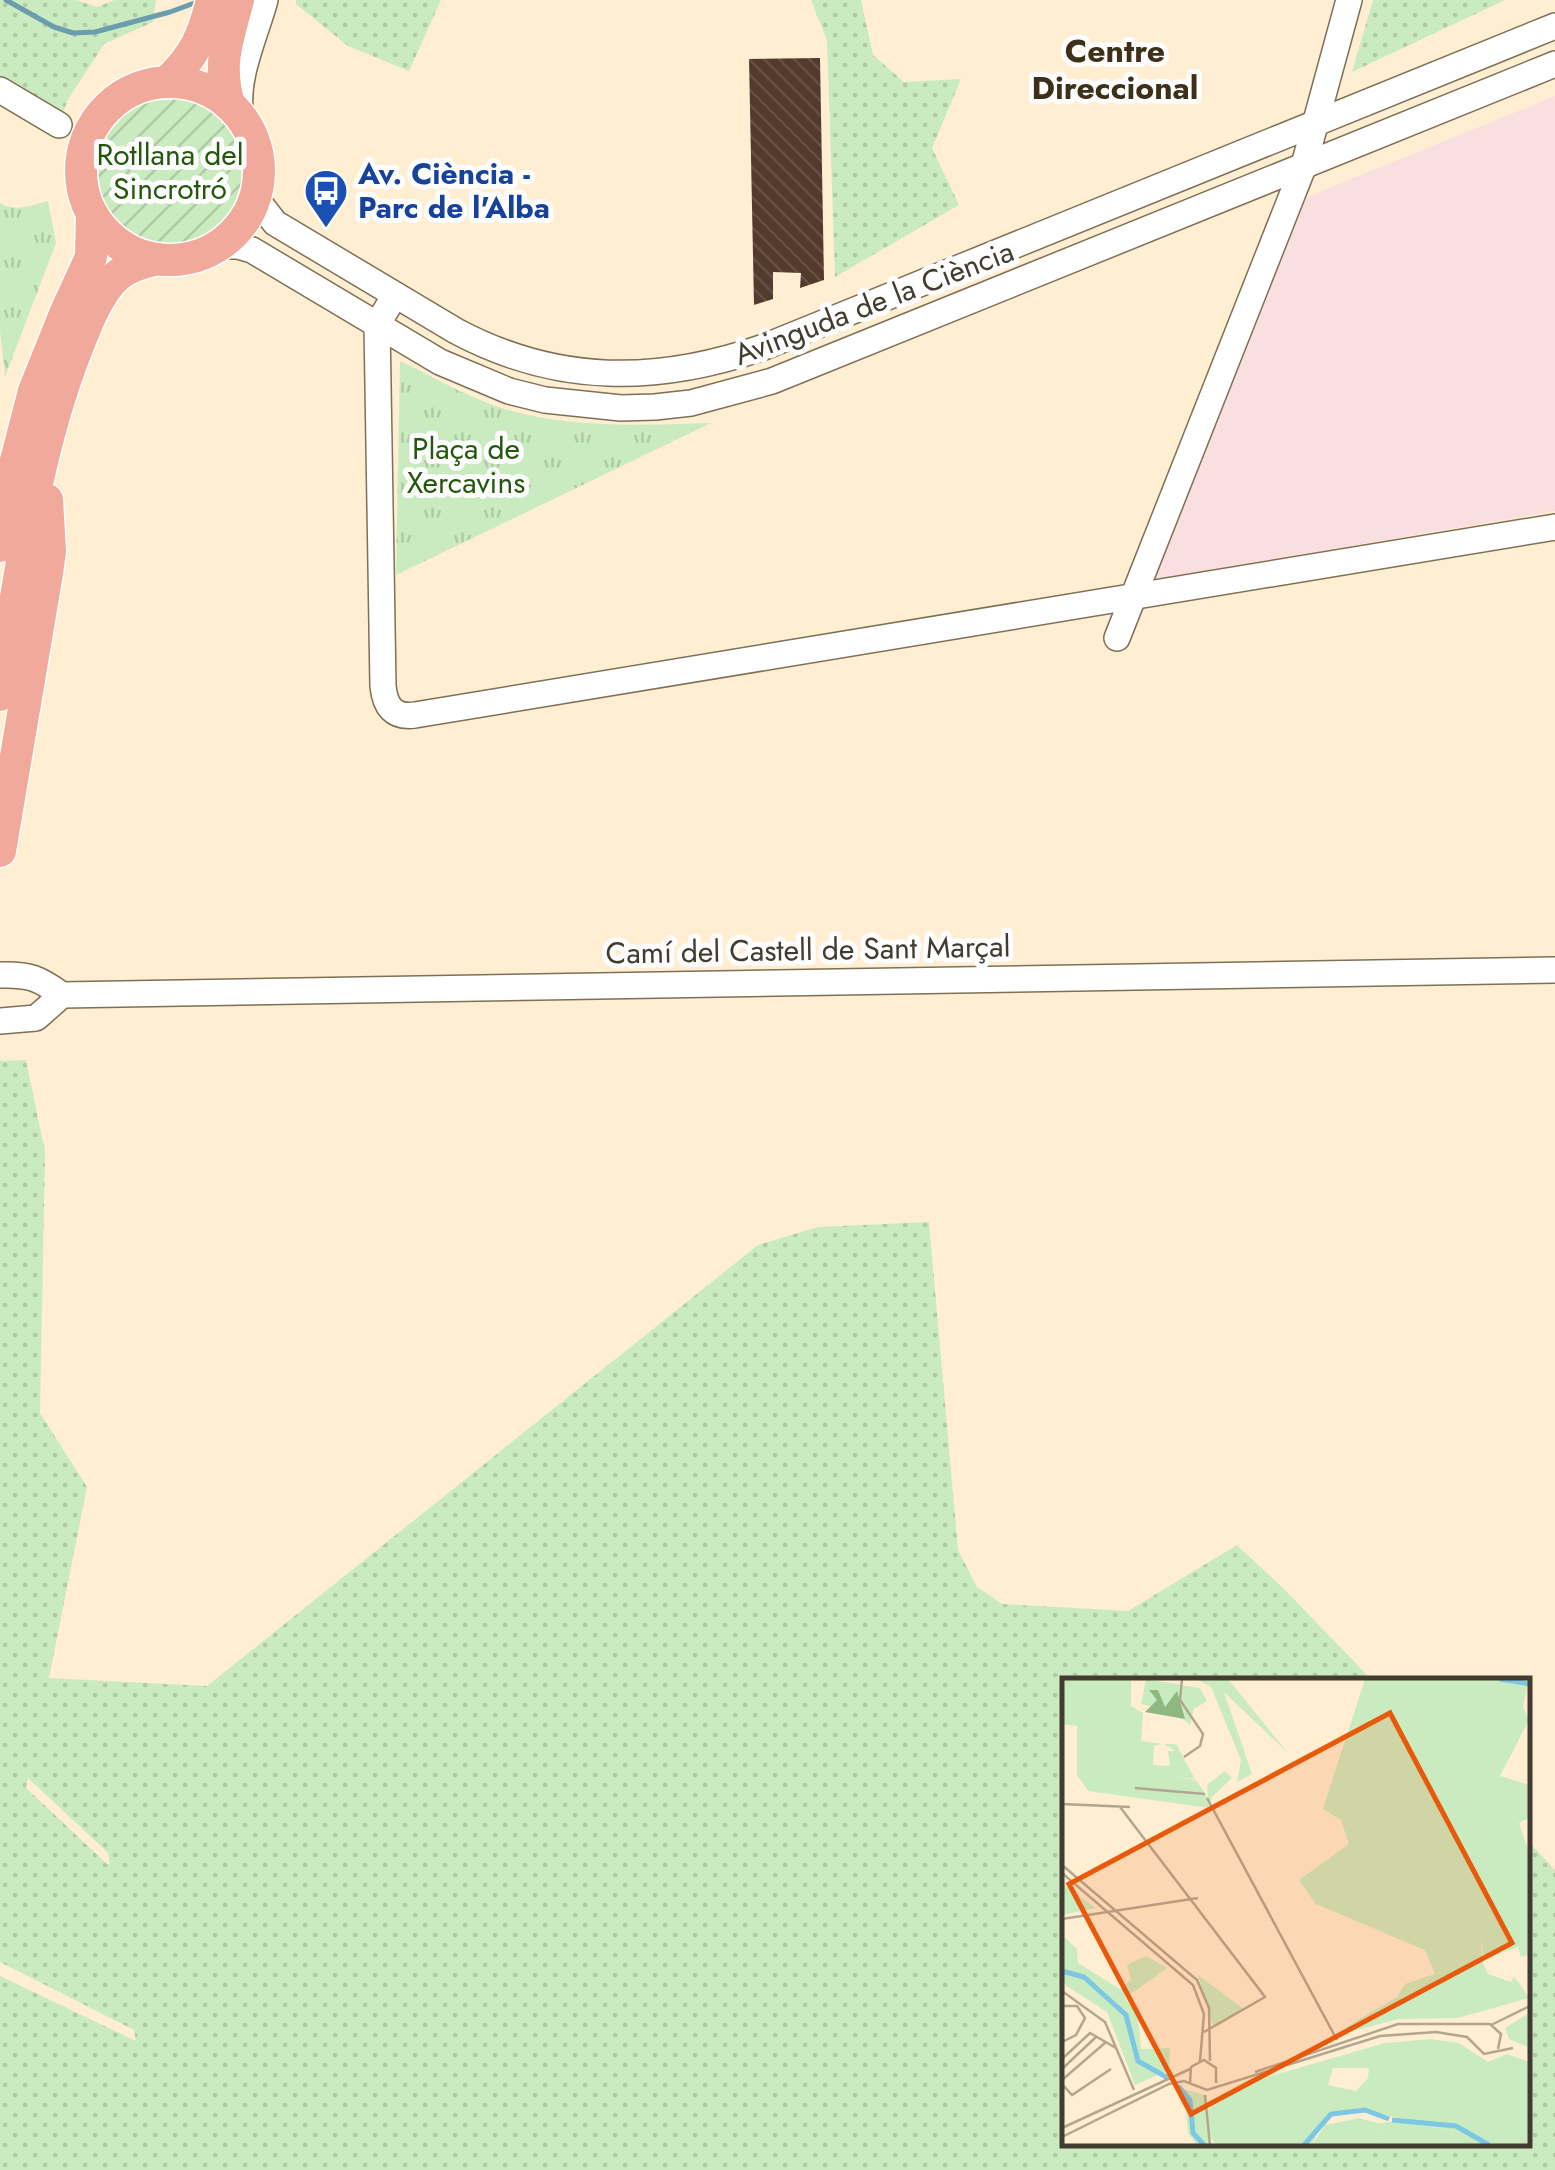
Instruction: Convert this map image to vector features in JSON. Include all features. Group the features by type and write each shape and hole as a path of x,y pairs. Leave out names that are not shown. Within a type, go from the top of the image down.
{"main road":[{"path":"167,82 232,3"},
{"path":"0,695 42,456 71,364 102,294 132,265 192,258 217,246 242,222 255,197 259,174 253,138 224,90 223,56 232,3"},
{"path":"158,260 119,244 92,214 83,189 82,156 88,136 112,103 147,85 167,82 200,87 235,110"},
{"path":"60,125 76,126 99,118"},
{"path":"60,125 82,156"},
{"path":"0,546 12,476 34,391 91,257 92,214"},
{"path":"0,851 48,562 49,524 42,456"}],"street":[{"path":"1117,638 1304,166 1349,0"},
{"name":"Avinguda de la Ciència","path":"255,197 275,223 464,334 523,359 592,372 637,374 688,368 722,362 764,347 1555,26"},
{"name":"Avinguda de la Ciència","path":"217,246 252,250 440,362 510,391 545,400 621,408 691,403 772,381 1555,64"},
{"path":"0,90 60,125"},
{"path":"395,294 377,324 384,686 387,705 400,715 1555,527"},
{"name":"Camí del Castell de Sant Marçal","path":"0,975 31,976 62,995 1555,970"},
{"name":"Camí del Castell de Sant Marçal","path":"0,1021 36,1018 62,995"}],"shaded area":[{"path":"1555,96 1555,511 1150,580 1307,197"}],"green space":[{"path":"0,0 76,0 97,7 115,0 156,0 153,22 104,44 67,101 59,125 0,90"},
{"path":"296,0 441,0 409,71 348,46"},
{"path":"811,0 861,0 873,55 904,82 961,79 932,148 959,205 835,277 827,40"},
{"path":"1373,0 1505,0 1352,72"},
{"name":"Rotllana del Sincrotró","path":"170,98 198,103 222,120 239,144 244,172 239,200 222,224 198,241 170,246 142,241 118,224 101,200 96,172 101,144 118,120 142,103"},
{"path":"48,201 56,243 5,377 0,331 0,203 17,208"},
{"name":"Plaça de Xercavins","path":"400,361 479,400 544,418 600,424 711,423 396,575"},
{"path":"26,1060 45,1152 40,1413 87,1487 49,1678 207,1686 758,1245 818,1227 929,1222 958,1550 977,1587 1002,1604 1128,1611 1237,1545 1370,1678 1062,1678 1062,2145 1530,2145 1530,1843 1555,1870 1555,2170 0,2170 0,1976 136,2041 134,2030 0,1962 0,1061","holes":["28,1778 108,1853 110,1864 26,1788"]}],"building":[{"path":"820,58 824,280 800,288 801,273 773,272 773,299 754,305 749,59"}],"waterway":[{"path":"6,0 54,27 73,33 95,32 200,1"}],"place":[{"name":"Av. Ciència - Parc de l'Alba","path":"326,229"}],"district":[{"name":"Centre Direccional","path":"1115,70"}]}
